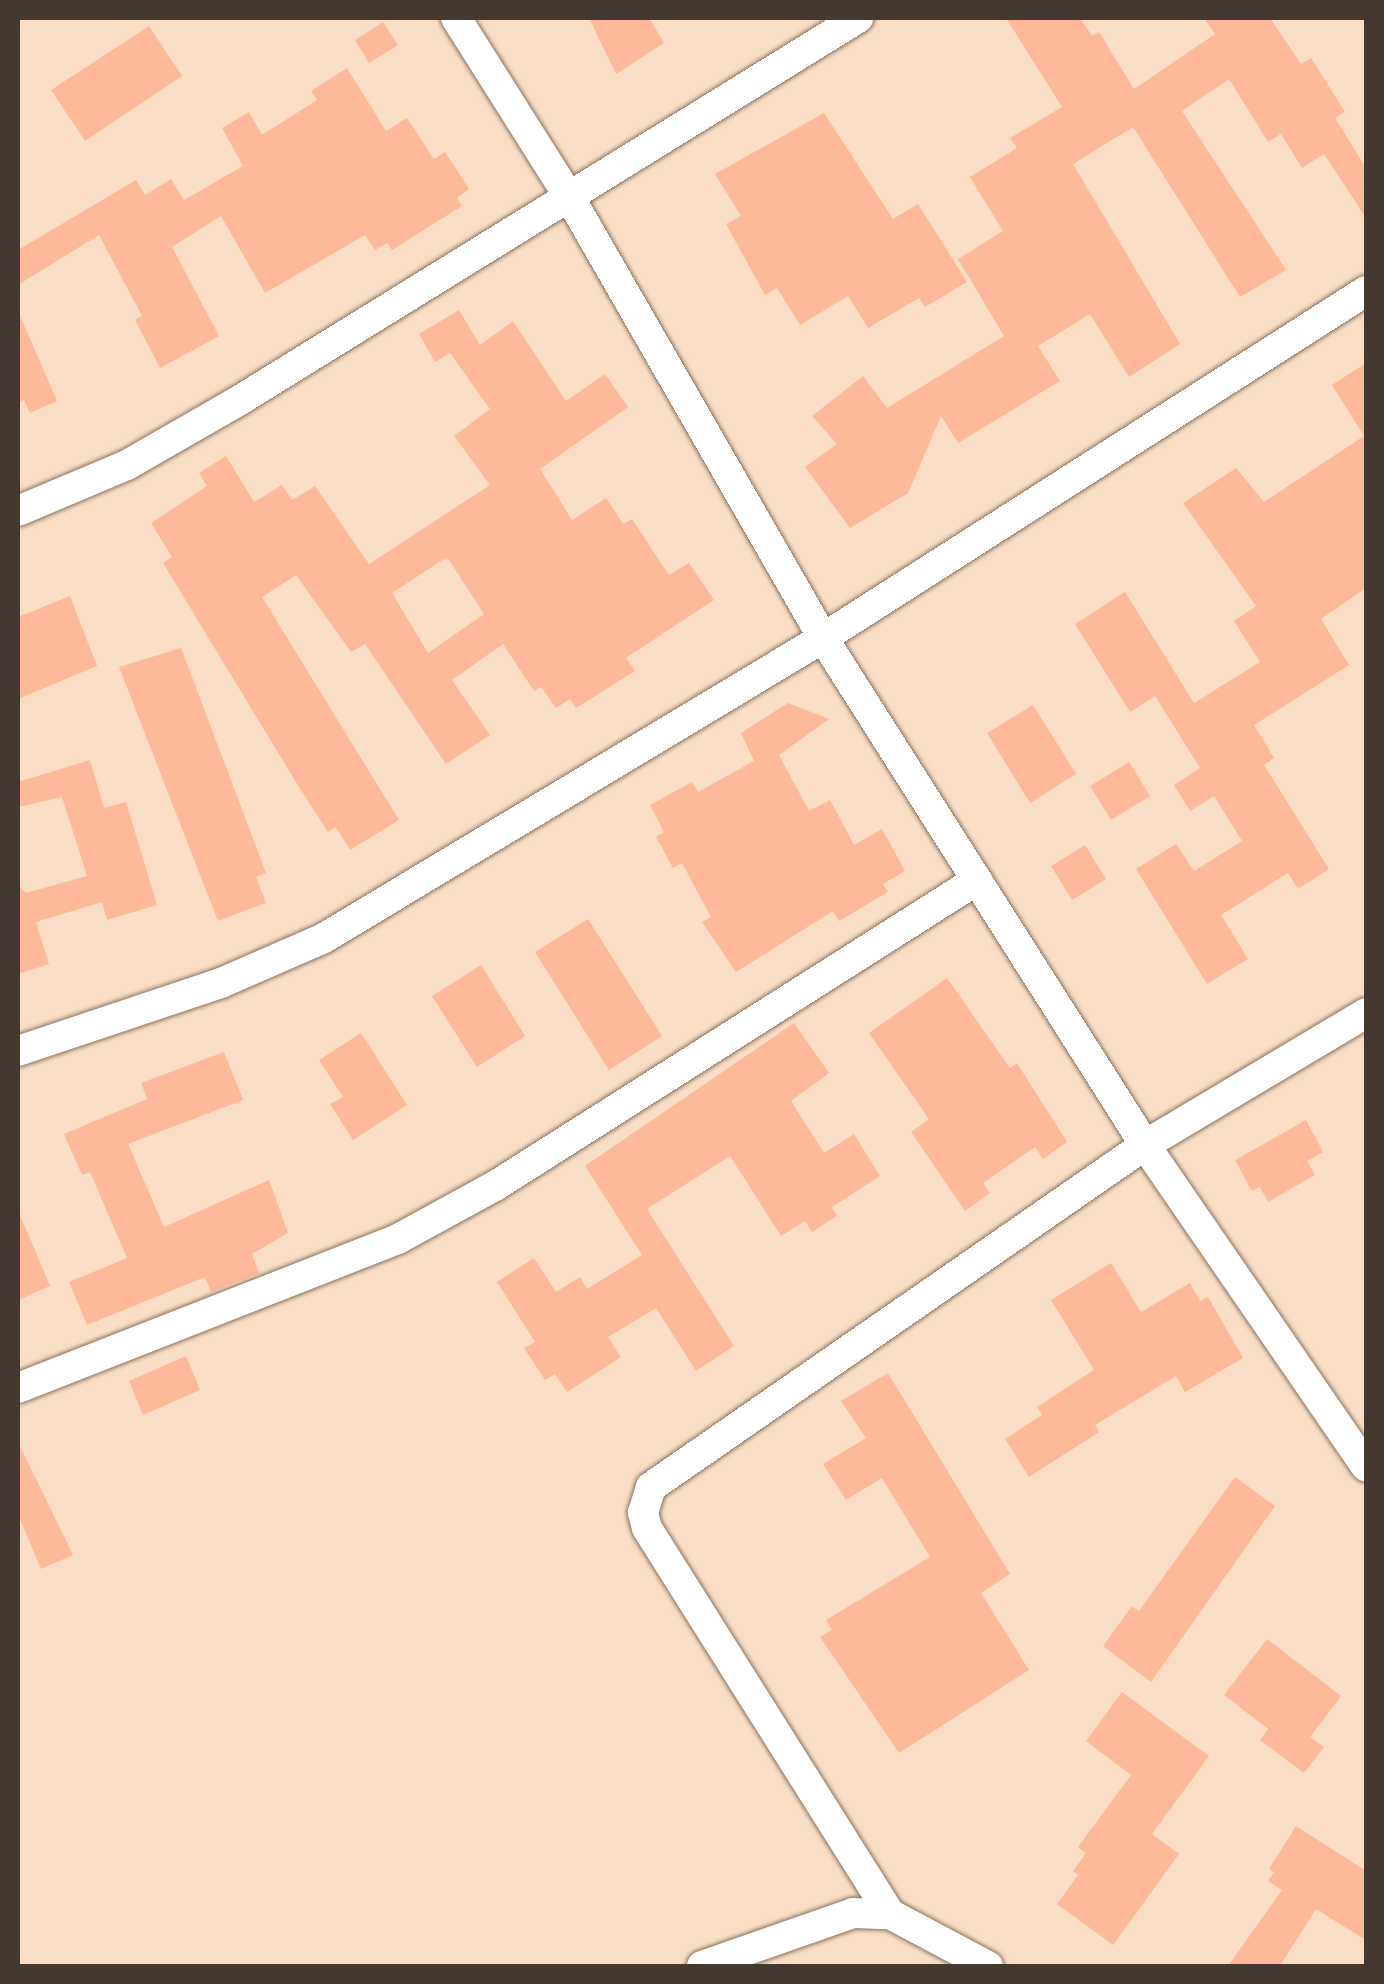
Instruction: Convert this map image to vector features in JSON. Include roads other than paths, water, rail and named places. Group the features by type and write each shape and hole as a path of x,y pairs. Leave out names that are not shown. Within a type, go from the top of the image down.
{"street":[{"path":"456,18 570,198 823,638 1145,1145 1366,1466"},
{"path":"18,511 126,465 570,198 858,18"},
{"path":"18,1051 220,983 308,946 823,638 1366,290"},
{"path":"18,1388 398,1239 495,1186 977,880"},
{"path":"890,1914 647,1528 643,1513 651,1487 1145,1145 1366,1013"},
{"path":"702,1966 853,1913 890,1914 988,1966"}]}
